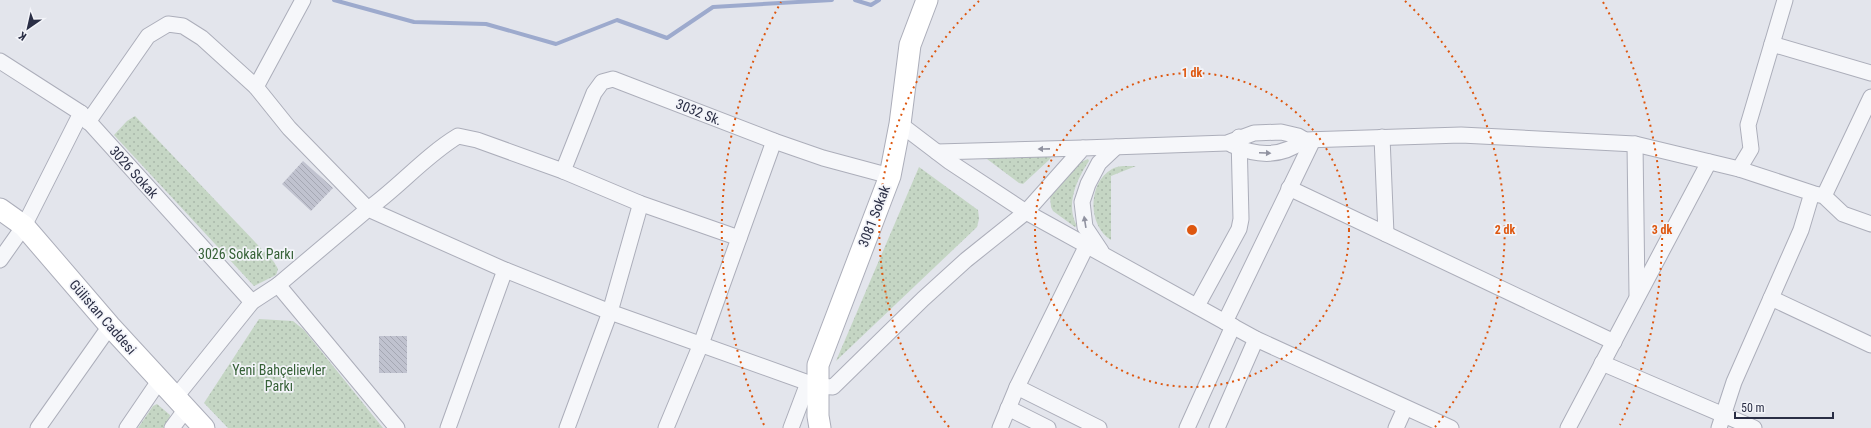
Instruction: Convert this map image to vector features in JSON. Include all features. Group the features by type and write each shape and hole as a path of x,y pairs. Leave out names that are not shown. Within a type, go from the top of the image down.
{"street":[{"path":"256,87 302,0"},
{"name":"3081 Sokak","path":"820,428 813,384 818,365 890,176 900,124 910,45 927,0"},
{"path":"1740,169 1751,149 1748,125 1785,0"},
{"path":"0,260 24,226 85,118 148,36 168,24 183,26 202,38 256,87 289,128 368,209 505,270 610,312 813,384 833,387 955,269 1026,212 1083,148"},
{"path":"1772,44 1871,73"},
{"name":"3026 Sokak","path":"0,61 85,118 252,302"},
{"name":"3032 Sk.","path":"563,171 594,93 602,82 613,79 774,141 824,158 890,176"},
{"path":"1722,421 1734,382 1801,230 1818,194 1871,97"},
{"path":"900,124 937,152 1026,212 1256,339 1451,428"},
{"path":"937,152 1235,143 1254,133 1281,132 1309,140 1461,135 1635,144 1740,169 1818,194 1843,214 1871,224"},
{"path":"172,428 180,403 252,302 278,285 368,209 390,193 442,146 458,136 477,140 563,171 639,203 739,238"},
{"path":"1382,137 1386,234"},
{"path":"1235,143 1252,152 1284,152 1309,140"},
{"path":"1188,428 1229,324 1309,140"},
{"path":"666,428 702,344 774,141"},
{"path":"1197,306 1239,229 1242,219 1235,143"},
{"path":"1635,144 1638,296"},
{"path":"1104,255 1085,227 1082,202 1088,184 1099,163 1116,147"},
{"path":"1568,428 1708,162"},
{"path":"1289,188 1614,342"},
{"path":"567,428 610,312 640,206 639,203"},
{"name":"Gülistan Caddesi","path":"0,209 24,226 159,381 204,428"},
{"path":"1000,428 1008,408 1087,245"},
{"path":"448,428 505,270"},
{"path":"278,285 397,428"},
{"path":"1771,298 1871,345"},
{"path":"38,428 110,326"},
{"path":"1217,428 1256,339"},
{"path":"1602,363 1722,421 1754,428"},
{"path":"127,428 159,381"},
{"path":"791,428 813,384"},
{"path":"1018,388 1099,428"},
{"path":"1008,408 1048,428"},
{"path":"1396,428 1405,408"}],"green space":[{"name":"3026 Sokak Parkı","path":"135,116 274,262 278,269 276,275 254,286 114,135 127,121"},
{"path":"988,157 1051,157 1049,160 1023,184 1019,183 987,159"},
{"path":"1088,159 1089,161 1080,176 1072,201 1072,209 1077,226 1075,227 1053,211 1050,196 1081,162"},
{"path":"1120,166 1136,166 1111,176 1111,240 1103,234 1095,215 1094,204 1098,184 1104,175 1114,168"},
{"path":"919,167 978,210 979,219 977,227 836,361"},
{"name":"Yeni Bahçelievler Parkı","path":"259,319 293,321 304,330 383,428 228,428 204,403"},
{"path":"157,404 170,415 169,421 164,428 138,428 153,406"}],"building":[{"path":"303,161 333,188 311,211 282,184"},
{"path":"379,336 407,336 407,373 379,373"}],"waterway":[{"path":"334,0 414,22 486,24 556,44 617,20 667,38 713,7 832,0"},
{"path":"855,0 871,5 879,0"}]}
